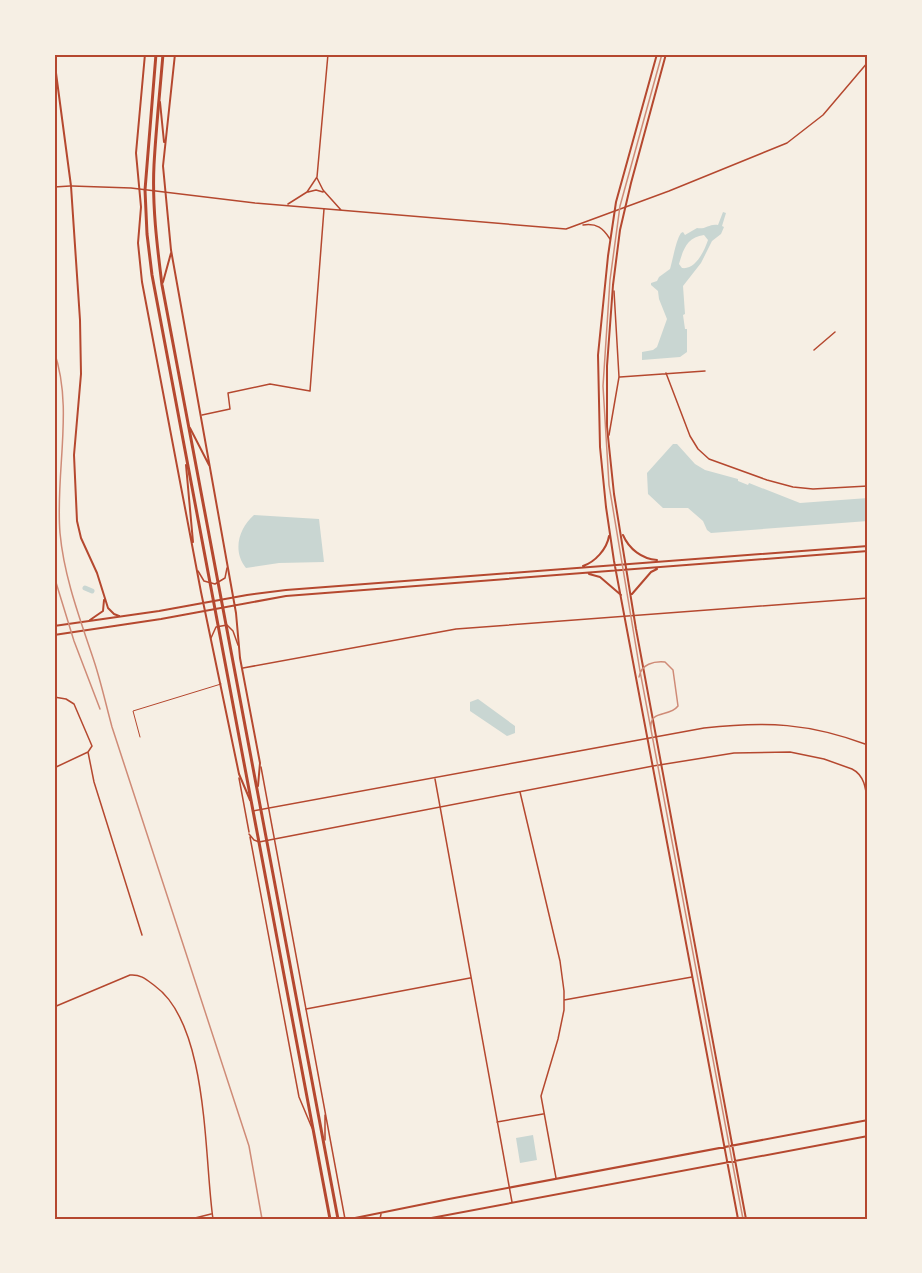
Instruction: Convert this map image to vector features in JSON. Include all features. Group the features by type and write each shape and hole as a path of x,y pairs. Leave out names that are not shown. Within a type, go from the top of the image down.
{"main road":[{"path":"145,54 136,142 141,207 138,243 142,282 203,603 222,684 239,774 253,809"},
{"path":"156,54 145,190 152,275 331,1219"},
{"path":"163,54 154,191 162,285 338,1219"},
{"path":"175,54 163,166 171,250 235,604 242,669 260,763 258,791"},
{"path":"657,54 614,212 598,355 597,407 603,488 616,571 738,1219"},
{"path":"666,54 624,208 613,283 606,388 608,439 614,494 634,616 746,1219"},
{"path":"54,58 71,186 81,355 75,436 75,504 81,538 97,573 104,596 112,613 125,616"},
{"path":"159,100 164,147"},
{"path":"162,285 171,250"},
{"path":"189,424 212,471"},
{"path":"187,457 186,479 194,554"},
{"path":"621,531 629,546 645,558 663,561"},
{"path":"579,568 592,561 605,547 610,533"},
{"path":"54,626 180,608 257,593 868,546"},
{"path":"54,635 286,596 868,551"},
{"path":"616,571 626,564"},
{"path":"615,565 627,570"},
{"path":"631,597 637,586 651,572 668,567"},
{"path":"580,573 600,577 621,596"},
{"path":"88,621 103,611 104,596"},
{"path":"180,608 184,612 181,615"},
{"path":"685,939 693,937"},
{"path":"350,1219 868,1120"},
{"path":"426,1219 868,1136"}],"street":[{"path":"284,205 307,192 317,177 328,54"},
{"path":"577,226 787,143 826,112 868,62"},
{"path":"317,177 327,194 342,210"},
{"path":"54,187 140,189 284,205 560,230 589,224 598,225 610,239"},
{"path":"307,192 317,190 327,194"},
{"path":"301,197 298,202 302,206"},
{"path":"329,208 333,205 332,200"},
{"path":"202,415 230,409 228,393 270,384 310,391 324,208"},
{"path":"605,280 613,283 619,377 608,439"},
{"path":"814,350 835,332"},
{"path":"619,377 705,371"},
{"path":"666,374 690,436 698,449 709,459 794,487 813,489 868,486"},
{"path":"705,558 703,561 706,564"},
{"path":"196,564 202,579 209,584 215,584 226,575 226,559"},
{"path":"591,567 594,570 591,573"},
{"path":"447,577 443,580 447,583"},
{"path":"371,583 374,586 371,589"},
{"path":"257,593 254,597 257,600"},
{"path":"242,669 456,629 868,598"},
{"path":"211,639 216,627 227,626 233,631 239,649"},
{"path":"54,697 66,699 74,704 92,746 88,752 54,768"},
{"path":"253,809 268,809 704,728 740,724 780,724 817,729 868,745"},
{"path":"88,752 94,782 142,935"},
{"path":"249,834 259,842 653,766 734,753 798,753 824,759 859,772 863,778 868,807"},
{"path":"260,763 345,1219"},
{"path":"239,774 299,1097 314,1133"},
{"path":"434,778 512,1203"},
{"path":"520,792 560,961 564,1000 558,1039 541,1091 543,1114 556,1179"},
{"path":"54,1007 130,975 137,975 171,1000 183,1023 201,1089 213,1219"},
{"path":"564,1000 693,977"},
{"path":"306,1009 472,978"},
{"path":"324,1147 325,1111"},
{"path":"497,1122 543,1114"},
{"path":"369,1214 378,1219 384,1211"},
{"path":"191,1219 212,1213"},
{"path":"323,1219 331,1219"}],"lane":[{"path":"140,737 133,711 222,684"}],"shaded area":[{"path":"723,212 726,213 721,234 712,241 701,263 683,286 687,352 680,357 642,360 642,352 657,347 667,319 658,291 651,283 657,281 670,269 681,233 685,235 697,228 718,225","holes":["704,235 708,240 695,263 682,268 679,264 684,249 690,241"]},
{"path":"673,444 677,444 695,464 705,470 738,479 748,485 749,483 800,503 868,498 868,521 711,533 703,521 688,508 663,508 648,494 647,473"},
{"path":"254,515 319,519 324,562 279,563 246,568 239,554 239,540 244,526"},
{"path":"478,699 515,726 515,733 507,736 470,711 470,702"},
{"path":"533,1135 537,1160 520,1163 516,1138"}],"waterway":[{"path":"85,588 92,591"}],"tram line":[{"path":"662,54 620,206 610,280 603,386 609,485 640,671 743,1219"},
{"path":"639,677 642,669 652,663 665,662 673,670 678,706 670,712 656,716 651,723 651,729"}],"railway":[{"path":"54,351 63,395 59,510 62,549 69,582 97,669 112,727 249,1146 262,1219"},
{"path":"54,576 74,641 100,709"}]}
